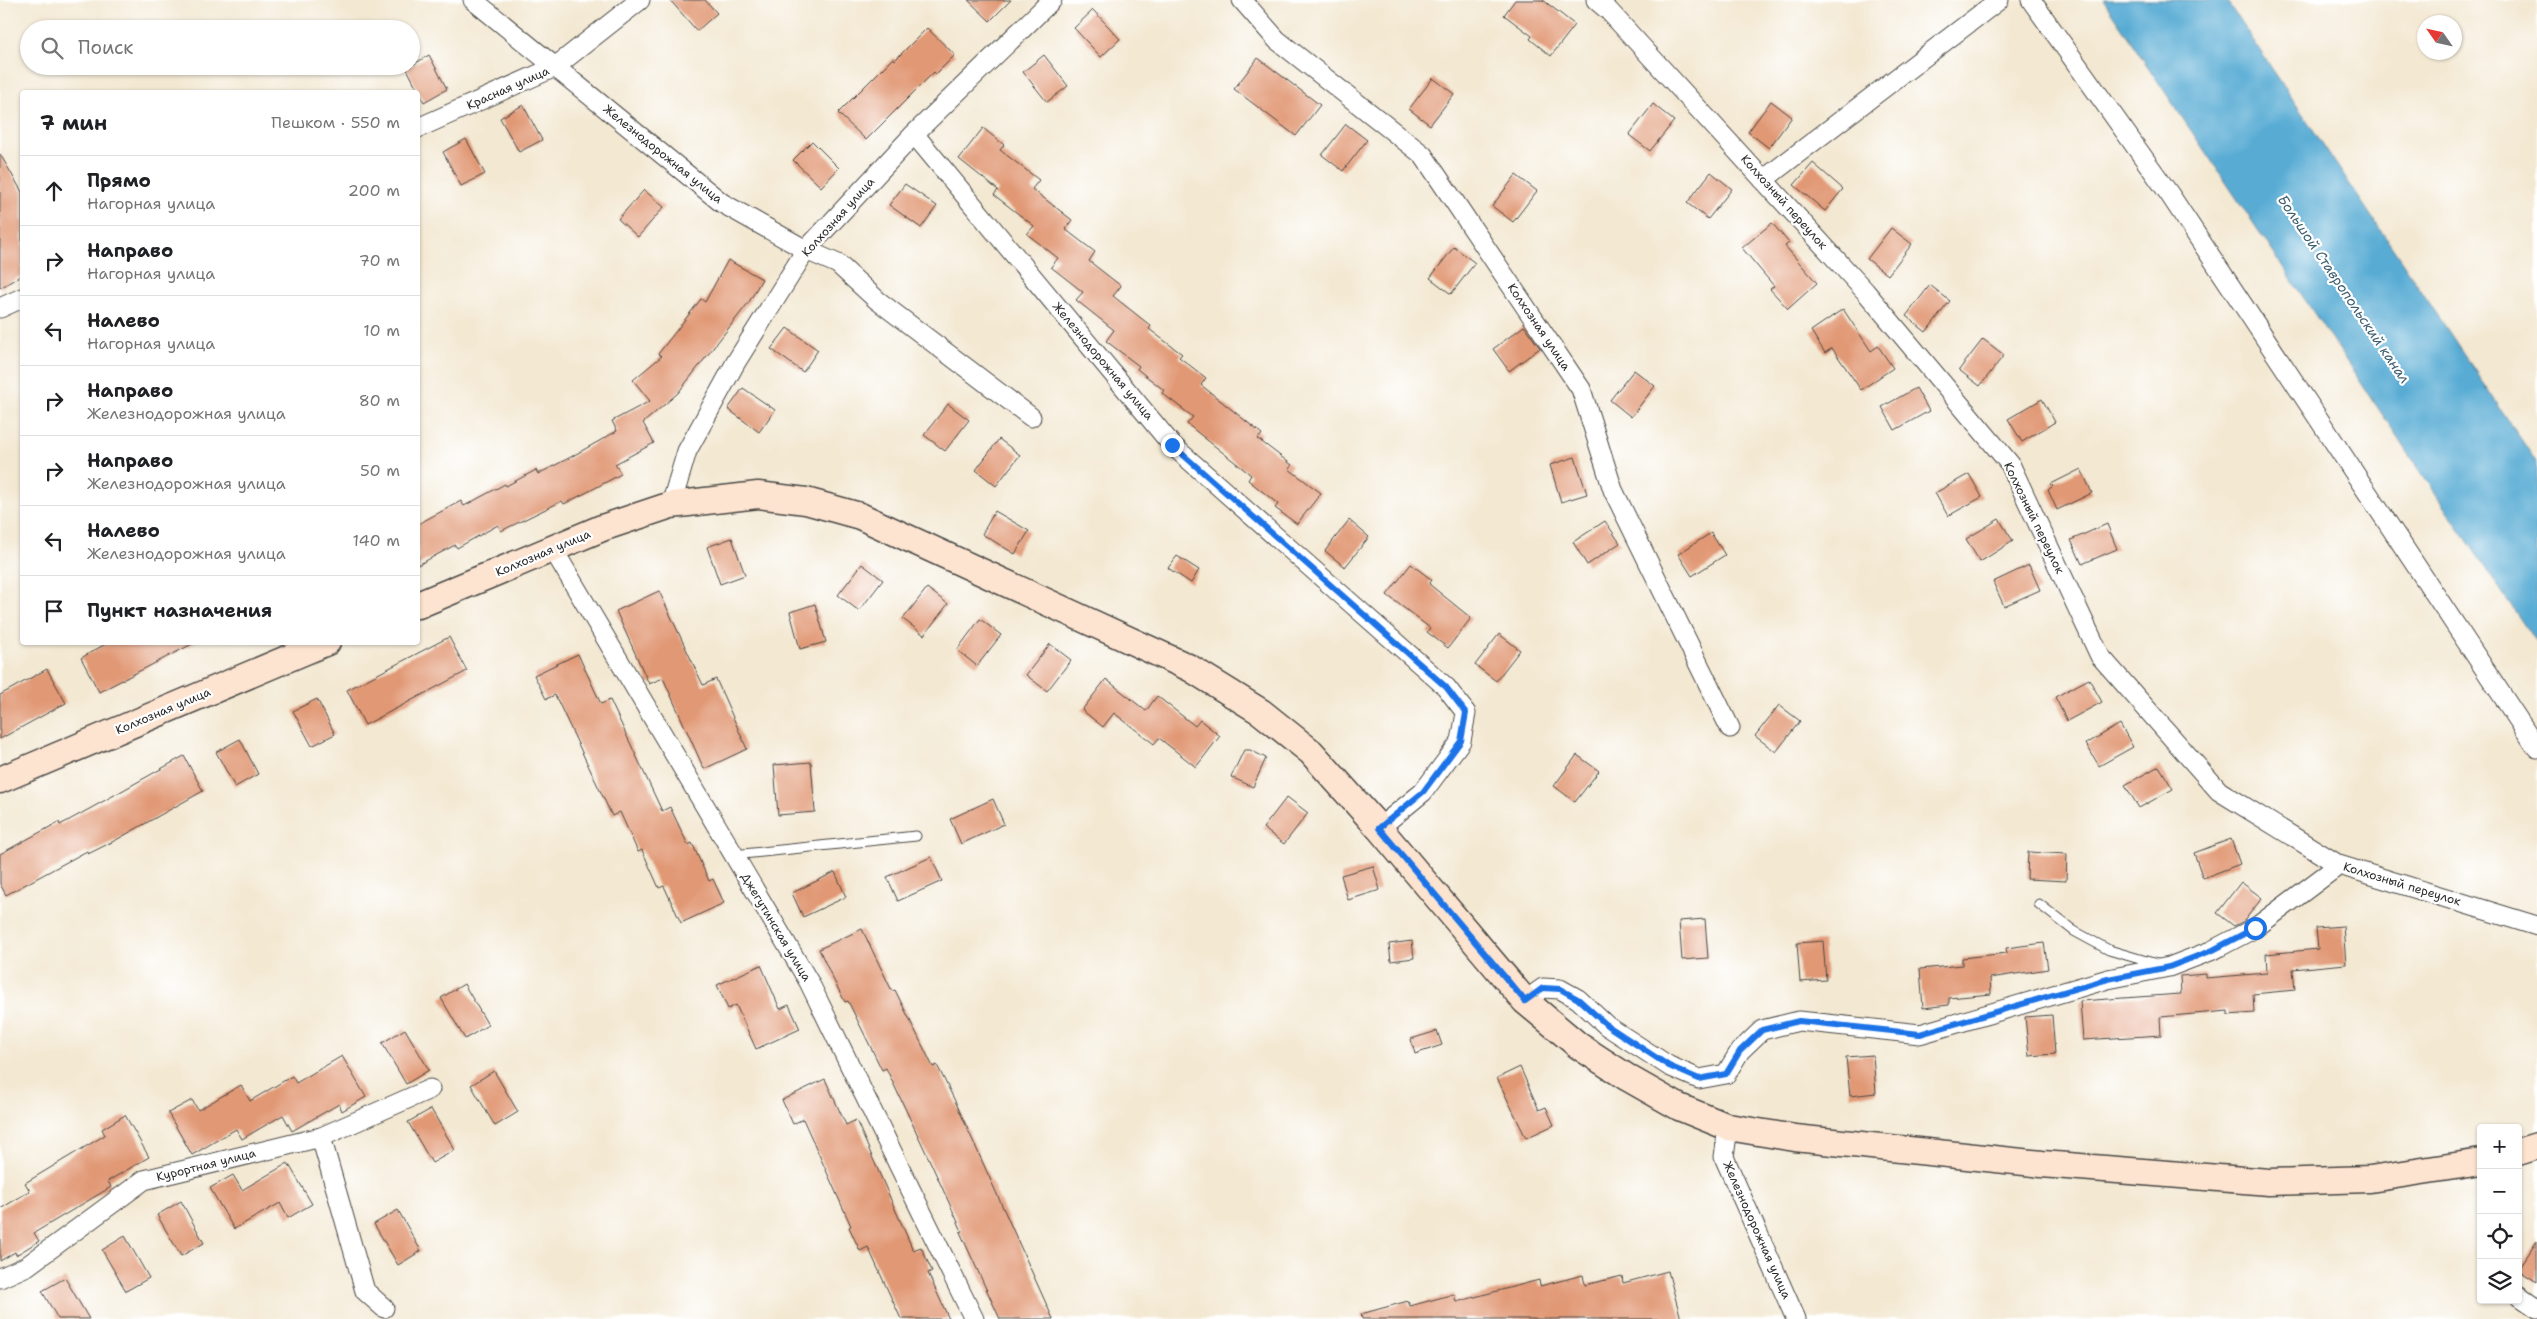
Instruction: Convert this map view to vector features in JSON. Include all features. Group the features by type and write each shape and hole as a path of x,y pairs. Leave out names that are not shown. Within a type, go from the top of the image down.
{"main road":[{"name":"Колхозная улица","path":"420,604 602,528 671,505 758,495 806,501 860,516 1190,668 1261,712 1311,752 1379,828"},
{"name":"Колхозная улица","path":"0,780 320,645"},
{"path":"1379,828 1525,1001 1579,1046 1628,1078 1679,1107 1728,1127 1795,1138 2042,1164 2269,1182 2370,1179 2477,1163"},
{"path":"2522,1151 2537,1146"}],"street":[{"name":"Железнодорожная улица","path":"472,0 722,203 806,250 838,264 877,300 1031,417"},
{"name":"Красная улица","path":"420,127 554,67 640,0"},
{"name":"Колхозная улица","path":"671,505 692,443 736,362 806,250 914,134 1052,0"},
{"name":"Колхозная улица","path":"1242,0 1277,40 1423,155 1582,389 1613,490 1730,728"},
{"name":"Колхозный переулок","path":"1596,0 1609,11 1865,291 2010,464 2100,656 2219,791 2339,865 2537,926"},
{"path":"2031,0 2170,195 2537,748"},
{"path":"1763,180 1992,2"},
{"name":"Железнодорожная улица","path":"914,134 1172,445 1446,687 1466,713 1461,741 1423,792 1379,828"},
{"path":"0,308 20,299"},
{"name":"Джегутинская улица","path":"553,549 809,982 974,1319"},
{"path":"1525,1001 1543,988 1560,989 1578,999 1608,1026 1661,1061 1699,1079 1726,1074 1740,1051 1762,1030 1799,1021 1920,1034 2108,979 2169,967 2213,950 2255,928 2339,865"},
{"name":"Курортная улица","path":"0,1278 27,1266 144,1180 321,1137 430,1089"},
{"name":"Железнодорожная улица","path":"1728,1127 1724,1157 1796,1319"},
{"path":"321,1137 365,1291 384,1308"},
{"path":"2522,1298 2537,1308"}],"lane":[{"path":"733,855 916,836"},
{"path":"2039,904 2074,930 2109,950 2169,967"}],"water":[{"name":"Большой Ставропольский канал","path":"2103,0 2226,0 2537,463 2537,644"}],"building":[{"path":"670,0 705,0 717,13 697,31"},
{"path":"968,0 1011,0 990,21"},
{"path":"1515,0 1543,0 1575,25 1551,56 1530,39 1532,36 1504,15"},
{"path":"1093,10 1120,39 1101,57 1074,28"},
{"path":"927,28 955,55 936,74 934,72 866,140 838,113 893,58 895,60"},
{"path":"429,55 447,89 424,102 420,90 418,90 410,75 420,75 420,60"},
{"path":"1044,55 1068,86 1047,102 1023,72"},
{"path":"1258,58 1320,105 1296,136 1234,89"},
{"path":"1433,78 1454,94 1430,125 1409,109"},
{"path":"1771,101 1792,117 1769,148 1748,132"},
{"path":"1653,104 1674,121 1650,151 1629,135"},
{"path":"523,105 542,140 519,152 500,118"},
{"path":"1346,124 1367,140 1343,171 1322,155"},
{"path":"983,128 1004,145 1000,150 1039,180 1032,189 1072,220 1065,229 1095,252 1089,261 1121,286 1113,296 1151,326 1149,329 1182,354 1179,357 1206,378 1201,385 1262,434 1258,439 1292,465 1289,469 1321,493 1297,524 1275,508 1278,504 1248,480 1251,475 1187,424 1193,417 1162,393 1164,390 1137,369 1139,366 1106,341 1114,330 1076,300 1083,292 1051,267 1058,258 1027,234 1034,226 994,195 998,190 959,159"},
{"path":"466,139 485,174 461,186 443,152"},
{"path":"812,141 839,168 821,187 793,160"},
{"path":"0,154 20,189 20,276 0,288"},
{"path":"1813,163 1843,189 1825,211 1794,185"},
{"path":"1711,172 1732,189 1708,219 1687,203"},
{"path":"1516,175 1537,191 1513,222 1492,206"},
{"path":"905,184 937,206 921,228 889,205"},
{"path":"644,190 664,207 638,237 618,219"},
{"path":"1772,223 1789,243 1785,246 1817,283 1788,309 1770,289 1774,286 1742,248"},
{"path":"1891,228 1912,244 1888,275 1867,259"},
{"path":"1454,247 1475,263 1451,294 1430,278"},
{"path":"728,260 762,279 749,302 678,393 643,423 654,443 615,464 621,474 564,504 562,501 501,531 498,525 457,548 455,545 420,564 420,523 461,501 464,506 505,484 506,486 536,470 538,474 569,458 617,431 612,421 650,401 633,380 662,356 658,354 701,299 705,302"},
{"path":"1930,285 1950,301 1926,332 1906,316"},
{"path":"1843,309 1871,351 1878,346 1893,368 1861,390 1832,348 1825,353 1811,331"},
{"path":"1524,326 1540,348 1509,371 1493,349"},
{"path":"787,328 818,350 803,372 771,349"},
{"path":"1983,339 2004,355 1980,386 1959,370"},
{"path":"1634,370 1655,386 1631,417 1610,400"},
{"path":"743,388 775,410 759,432 728,409"},
{"path":"1916,388 1929,411 1895,430 1882,407"},
{"path":"2042,399 2055,422 2022,442 2008,419"},
{"path":"948,404 969,420 945,451 924,435"},
{"path":"999,439 1020,455 996,486 976,470"},
{"path":"1575,457 1587,494 1561,502 1550,465"},
{"path":"2081,469 2092,493 2057,510 2048,490 2053,486 2051,484"},
{"path":"1969,474 1982,497 1948,516 1935,493"},
{"path":"995,511 1029,531 1015,554 982,534"},
{"path":"1999,519 2013,541 1980,562 1966,539"},
{"path":"1349,520 1369,537 1345,567 1325,551"},
{"path":"1605,521 1620,543 1587,565 1573,542"},
{"path":"2107,524 2117,549 2082,564 2071,540"},
{"path":"1711,533 1725,555 1692,576 1678,554"},
{"path":"732,538 745,575 720,584 707,547"},
{"path":"1177,556 1199,570 1191,583 1168,568"},
{"path":"862,564 883,580 859,611 838,595"},
{"path":"1411,564 1432,580 1429,584 1471,618 1448,648 1427,632 1430,628 1387,595"},
{"path":"2029,565 2040,590 2004,606 1993,582"},
{"path":"927,588 948,604 924,635 903,619"},
{"path":"659,591 703,685 716,679 747,749 704,769 663,678 649,684 616,611"},
{"path":"815,604 826,642 800,649 790,612"},
{"path":"980,619 1001,635 977,666 957,650"},
{"path":"1499,634 1520,650 1496,681 1475,665"},
{"path":"449,637 467,671 365,725 347,690"},
{"path":"1050,644 1071,660 1047,691 1026,675"},
{"path":"104,645 190,645 99,692 81,658"},
{"path":"578,654 601,704 610,700 662,811 670,807 688,845 692,843 709,881 713,879 724,903 681,923 664,886 659,888 642,850 638,852 620,812 612,816 555,695 546,699 534,675"},
{"path":"47,669 66,703 0,739 0,695"},
{"path":"1106,679 1146,711 1157,696 1195,726 1200,720 1220,736 1196,767 1159,738 1154,744 1114,713 1103,727 1082,710"},
{"path":"2089,679 2102,702 2067,721 2055,697"},
{"path":"317,699 335,734 312,746 293,711"},
{"path":"1779,705 1800,721 1776,752 1755,736"},
{"path":"2120,724 2133,747 2099,766 2086,744"},
{"path":"240,739 258,774 235,787 216,752"},
{"path":"1244,750 1250,750 1266,758 1253,787 1231,777"},
{"path":"1577,755 1599,771 1575,802 1554,786"},
{"path":"184,756 203,791 116,840 88,854 87,851 6,895 0,884 0,854 59,822 60,825"},
{"path":"811,762 815,812 778,815 774,765"},
{"path":"2159,766 2173,789 2139,808 2125,785"},
{"path":"1287,797 1308,813 1284,844 1263,828"},
{"path":"993,799 1004,824 961,844 950,819"},
{"path":"2231,839 2240,864 2203,878 2194,853"},
{"path":"2028,852 2067,854 2066,881 2027,879"},
{"path":"931,857 942,881 898,901 887,877"},
{"path":"1373,866 1380,890 1348,900 1341,875"},
{"path":"835,872 846,897 803,917 792,893"},
{"path":"2241,882 2262,898 2244,921 2234,926 2217,913"},
{"path":"1705,919 1708,958 1682,960 1679,921"},
{"path":"2343,926 2346,964 2293,969 2295,990 2253,994 2254,1013 2228,1015 2228,1011 2160,1017 2161,1035 2083,1040 2080,1001 2181,994 2180,976 2206,974 2206,978 2267,973 2266,954 2318,949 2316,928"},
{"path":"862,929 892,991 895,990 933,1067 937,1065 956,1103 1053,1319 1000,1319 960,1232 962,1231 886,1068 882,1070 848,1001 845,1002 830,973 819,949"},
{"path":"1412,941 1414,958 1391,961 1389,944"},
{"path":"1823,941 1826,980 1800,982 1797,943"},
{"path":"2044,943 2048,969 1990,978 1991,994 1949,998 1949,1005 1923,1008 1920,969 1962,965 1962,958 2007,953 2006,948"},
{"path":"761,965 780,1009 789,1005 800,1029 756,1049 736,1005 728,1009 717,985"},
{"path":"464,984 488,1025 465,1039 441,998"},
{"path":"2052,1015 2055,1054 2029,1056 2025,1017"},
{"path":"405,1029 429,1070 406,1084 382,1043"},
{"path":"1437,1031 1442,1045 1415,1054 1411,1039"},
{"path":"1873,1055 1876,1093 1850,1096 1846,1057"},
{"path":"342,1056 366,1097 342,1111 339,1104 292,1131 283,1115 242,1139 236,1129 192,1155 168,1113 192,1100 198,1110 241,1085 250,1101 292,1076 296,1083"},
{"path":"1520,1067 1539,1110 1546,1107 1554,1125 1526,1138 1497,1078"},
{"path":"494,1071 518,1112 495,1126 471,1085"},
{"path":"825,1079 846,1125 856,1120 913,1250 921,1247 932,1271 928,1273 949,1319 901,1319 868,1247 860,1251 849,1227 851,1226 803,1119 793,1124 782,1100"},
{"path":"431,1109 455,1150 432,1163 408,1122"},
{"path":"125,1115 149,1157 108,1181 111,1187 34,1233 39,1241 16,1255 15,1252 0,1261 0,1209 30,1191 25,1183 105,1135 102,1129"},
{"path":"288,1163 312,1204 288,1218 280,1203 234,1229 210,1188 233,1175 242,1190"},
{"path":"181,1201 204,1243 181,1256 157,1215"},
{"path":"398,1210 421,1251 398,1265 374,1224"},
{"path":"125,1236 149,1278 126,1291 102,1250"},
{"path":"2537,1241 2537,1282 2522,1273 2522,1264"},
{"path":"1668,1271 1681,1319 1362,1319 1361,1314 1408,1301 1410,1306 1454,1294 1456,1302 1539,1280 1540,1286 1583,1275 1585,1285 1622,1276 1623,1283"},
{"path":"65,1278 89,1319 58,1319 42,1291"}],"route":[{"path":"1172,445 1446,687 1466,713 1461,741 1423,792 1379,828 1525,1001 1543,988 1560,989 1578,999 1608,1026 1669,1066 1699,1079 1726,1074 1740,1051 1762,1030 1799,1021 1920,1034 2108,979 2169,967 2213,950 2255,928"}]}
